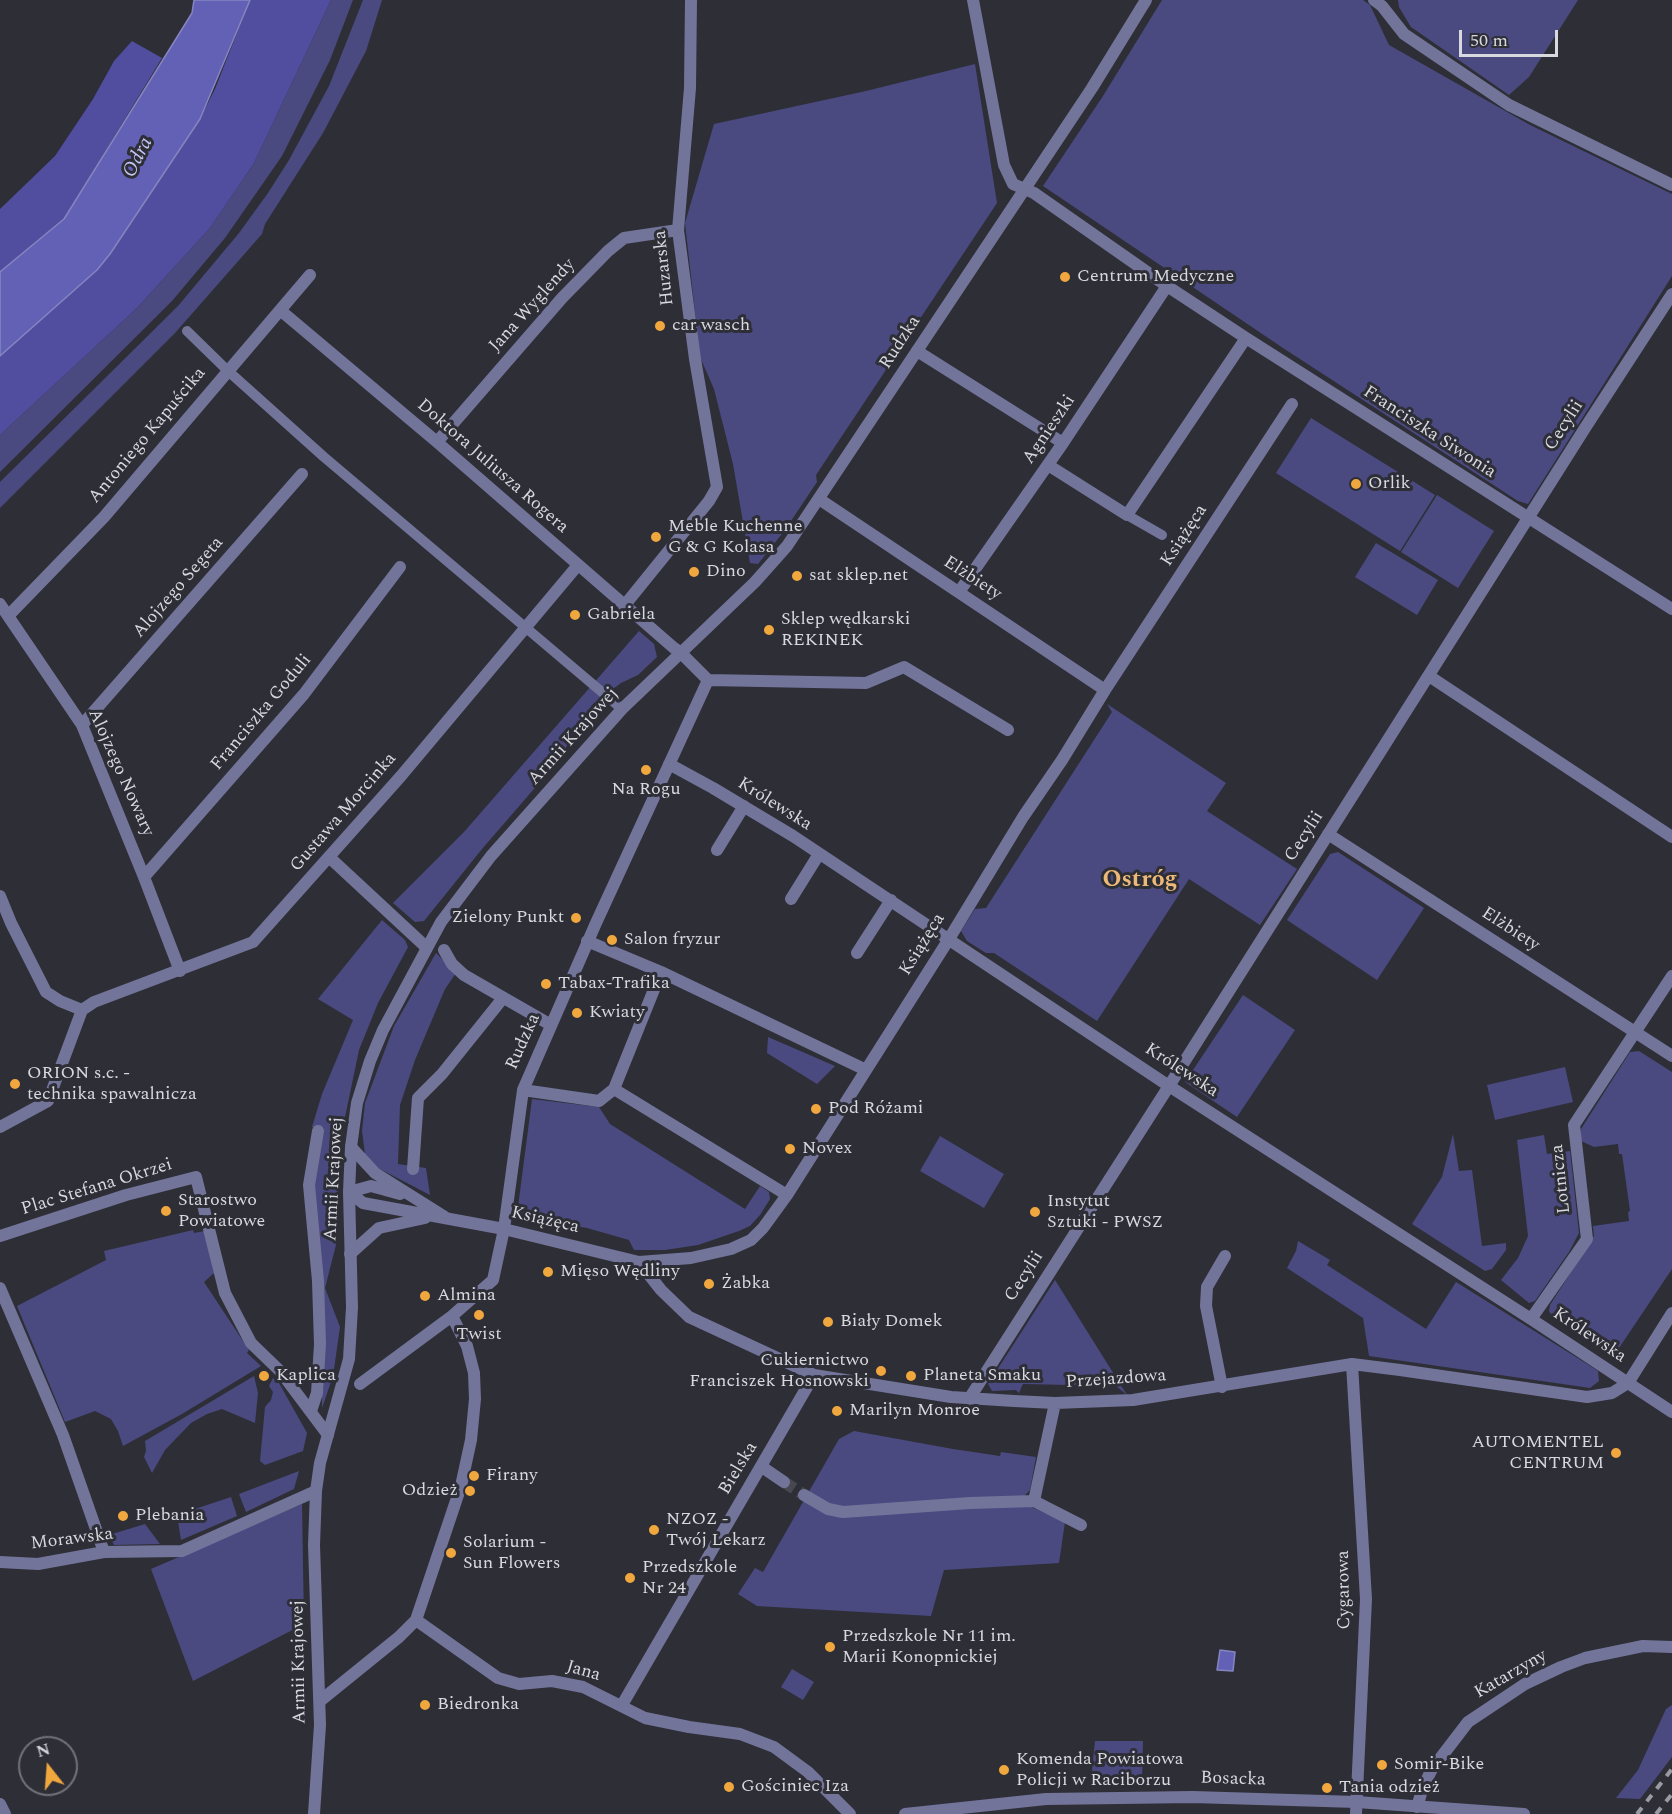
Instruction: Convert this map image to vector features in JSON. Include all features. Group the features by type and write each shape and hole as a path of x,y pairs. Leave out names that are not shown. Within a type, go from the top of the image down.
{"street":[{"name":"Huzarska","path":"624,606 709,501 717,487 695,360 678,230 690,87 691,0"},
{"name":"Franciszka Siwonia","path":"973,0 1004,165 1013,184 1031,191 1076,220 1167,286 1246,338 1672,609"},
{"name":"Rudzka","path":"681,652 766,571 787,546 1120,45 1146,0"},
{"path":"1374,0 1382,6 1404,34 1509,105 1672,184"},
{"name":"Jana Wyglendy","path":"437,442 562,298 608,251 624,238 678,230"},
{"name":"Antoniego Kapuścika","path":"9,615 104,517 310,275"},
{"name":"Agnieszki","path":"959,592 1063,443 1167,286"},
{"name":"Cecylii","path":"969,1399 1672,294"},
{"name":"Doktora Juliusza Rogera","path":"280,310 437,442 624,606 681,652"},
{"path":"187,332 324,457 622,709"},
{"path":"1127,515 1246,338"},
{"path":"917,351 1063,443"},
{"name":"Książęca","path":"349,1192 363,1203 504,1229 639,1262 691,1258 731,1249 751,1240 763,1228 787,1195 949,939 1023,817 1292,404"},
{"path":"1047,465 1162,536"},
{"name":"Alojzego Segeta","path":"82,725 302,474"},
{"name":"Elżbiety","path":"819,499 1105,690"},
{"name":"Gustawa Morcinka","path":"82,1010 94,1002 253,942 401,776 578,565"},
{"name":"Franciszka Goduli","path":"144,877 304,694 400,567"},
{"name":"Alojzego Nowary","path":"0,604 82,725 180,971"},
{"path":"681,652 708,680 866,683 904,667 1008,730"},
{"name":"Armii Krajowej","path":"314,1814 320,1701 315,1545 316,1491 328,1435 349,1359 352,1307 349,1192 351,1147 357,1103 370,1061 383,1030 426,947 457,899 491,856 622,709 681,652"},
{"path":"1429,676 1672,837"},
{"name":"Rudzka","path":"360,1384 452,1316 493,1280 504,1229 523,1090 587,941 708,680"},
{"name":"Królewska","path":"669,764 744,807 891,900 1169,1086 1672,1412"},
{"path":"717,850 744,807"},
{"name":"Elżbiety","path":"1328,834 1672,1056"},
{"path":"791,899 819,854"},
{"path":"329,857 426,947"},
{"path":"0,896 5,925 46,992 82,1010 48,1101 3,1121"},
{"path":"857,953 891,900"},
{"path":"587,941 661,972 866,1070"},
{"path":"444,950 458,970 551,1025"},
{"path":"523,1090 599,1101 614,1089 661,972"},
{"name":"Lotnicza","path":"1531,1319 1587,1239 1574,1125 1672,976"},
{"path":"413,1169 418,1098 442,1074 503,998"},
{"path":"614,1089 787,1195"},
{"path":"311,1411 316,1393 320,1344 318,1281 309,1185 318,1131"},
{"name":"Książęca","path":"351,1147 375,1173 446,1218"},
{"name":"Plac Stefana Okrzei","path":"0,1236 126,1195 196,1178 225,1293 251,1344 280,1371 328,1435"},
{"name":"Książęca","path":"349,1192 371,1186 414,1198"},
{"name":"Książęca","path":"350,1254 379,1228 430,1217"},
{"path":"1222,1387 1206,1306 1207,1287 1225,1256"},
{"name":"Przejazdowa","path":"639,1262 661,1290 689,1317 814,1376 969,1399 1055,1403 1133,1400 1352,1364 1587,1397 1612,1393 1628,1383"},
{"path":"0,1288 63,1435 104,1552"},
{"path":"1628,1383 1672,1313"},
{"path":"320,1701 399,1637 416,1620 461,1486 471,1440 475,1399 472,1364 467,1346 452,1316"},
{"name":"Cygarowa","path":"1352,1364 1366,1599 1357,1808"},
{"name":"Bielska","path":"622,1706 814,1376"},
{"path":"1034,1501 1055,1403"},
{"path":"762,1467 784,1482"},
{"name":"Morawska","path":"0,1562 38,1564 104,1552 182,1551 316,1491"},
{"path":"804,1495 828,1509 843,1512 1034,1501 1081,1525"},
{"name":"Jana","path":"416,1620 498,1678 519,1684 552,1681 583,1687 645,1718 740,1734 774,1747 808,1772 850,1814"},
{"name":"Katarzyny","path":"1417,1807 1432,1769 1468,1722 1525,1684 1561,1667 1585,1659 1643,1646 1672,1647"},
{"name":"Bosacka","path":"905,1814 1046,1800 1121,1797 1209,1798 1357,1808 1444,1807 1524,1814"},
{"path":"0,1804 5,1814"},
{"name":"Bosacka","path":"1388,1814 1417,1807"}],"shaded area":[{"path":"250,0 331,0 254,163 210,228 137,308 0,435 0,355 110,254 200,119 215,89"},
{"path":"331,0 353,0 330,60 282,156 225,238 172,301 0,472 0,435 137,308 210,228 254,163"},
{"path":"363,0 382,0 366,51 323,133 265,224 262,234 175,333 0,508 0,482 178,306 239,233 268,193 289,160 329,86"},
{"path":"1162,0 1363,0 1370,5 1389,45 1530,125 1672,194 1672,276 1528,504 1518,501 1283,348 1043,186 1103,96"},
{"path":"1398,0 1578,0 1529,77 1509,95 1411,27 1399,7"},
{"path":"132,41 162,58 64,219 0,272 0,209 55,156 93,99 114,61"},
{"path":"975,64 997,203 816,475 817,482 785,530 758,564 750,563 733,464 714,389 700,357 685,223 714,124 866,91"},
{"name":"Orlik","path":"1311,418 1435,495 1400,551 1276,473"},
{"path":"1437,495 1494,531 1458,588 1401,552"},
{"path":"1376,543 1438,580 1417,615 1355,577"},
{"path":"639,631 654,644 657,657 638,675 621,683 593,704 577,724 562,756 424,921 415,922 393,903 464,832"},
{"path":"1107,704 1226,783 1207,811 1297,869 1260,925 1189,879 1097,1021 994,953 986,953 967,941 961,931 975,909 986,908 1112,712"},
{"path":"1338,852 1424,908 1377,980 1287,920 1330,854"},
{"path":"382,920 405,940 408,947 378,1003 359,1050 339,1146 337,1241 325,1288 340,1327 333,1376 322,1408 313,1185 322,1129 312,1127 322,1094 353,1020 318,999"},
{"path":"436,953 456,973 445,989 415,1060 400,1105 398,1164 426,1168 430,1195 376,1167 365,1154 362,1131 365,1103 394,1026"},
{"path":"1243,995 1295,1030 1237,1117 1185,1082"},
{"path":"768,1037 835,1066 817,1084 767,1053"},
{"path":"1639,1051 1672,1072 1672,1269 1617,1351 1608,1354 1552,1316 1549,1311 1550,1305 1594,1236 1593,1226 1629,1221 1628,1212 1630,1211 1622,1154 1619,1154 1618,1144 1594,1147 1581,1141 1581,1129 1630,1052"},
{"path":"1565,1067 1573,1102 1495,1120 1487,1085"},
{"path":"532,1099 599,1107 610,1124 745,1209 760,1186 769,1192 770,1199 750,1226 698,1245 665,1250 634,1250 629,1240 587,1228 525,1217 518,1207"},
{"path":"1453,1134 1459,1171 1472,1170 1482,1246 1506,1243 1506,1250 1492,1269 1485,1271 1412,1224 1442,1177"},
{"path":"1544,1135 1547,1154 1570,1151 1579,1233 1569,1252 1535,1301 1529,1303 1501,1280 1518,1258 1528,1236 1517,1140"},
{"path":"940,1136 1004,1174 984,1208 920,1171"},
{"path":"193,1230 194,1233 205,1231 214,1273 204,1282 249,1350 247,1353 261,1366 182,1414 123,1446 111,1419 95,1411 65,1422 17,1306 106,1260 104,1251"},
{"path":"1298,1241 1330,1260 1327,1265 1426,1329 1456,1282 1598,1371 1599,1381 1590,1388 1369,1356 1363,1318 1287,1268 1296,1251"},
{"path":"1055,1280 1127,1395 1116,1386 1023,1384 1019,1393 1016,1390 992,1391 988,1384"},
{"path":"254,1376 258,1393 255,1423 222,1409 207,1414 191,1423 165,1450 152,1473 144,1457 145,1441"},
{"path":"273,1378 279,1383 307,1433 303,1451 265,1465 260,1461 265,1407 271,1400 273,1392 269,1386"},
{"path":"854,1431 1000,1456 1001,1452 1036,1457 1030,1490 1017,1504 1027,1505 1065,1522 1059,1563 944,1570 931,1616 757,1606 738,1594 755,1568 763,1572 839,1439"},
{"path":"299,1471 294,1489 246,1512 239,1494"},
{"path":"231,1497 237,1516 181,1540 177,1515"},
{"path":"302,1504 304,1624 193,1681 151,1569"},
{"path":"145,1524 160,1544 114,1545 109,1535"},
{"path":"792,1669 814,1682 803,1700 781,1687"},
{"path":"1672,1705 1672,1757 1640,1799 1616,1798 1638,1770 1666,1709"},
{"path":"1095,1741 1143,1741 1142,1782 1091,1780"}],"water":[{"name":"Odra","path":"194,0 250,0 200,119 97,270 0,356 0,272 64,219 192,13"},
{"path":"1220,1650 1235,1652 1233,1671 1217,1670"}],"tunnel":[{"path":"784,1482 804,1495"}],"railway":[{"path":"1637,1814 1672,1769"},
{"path":"1656,1814 1672,1794"}],"place":[{"name":"Centrum Medyczne","path":"1065,277"},
{"name":"car wasch","path":"660,326"},
{"name":"Orlik","path":"1356,484"},
{"name":"Meble Kuchenne G & G Kolasa","path":"656,537"},
{"name":"Dino","path":"694,572"},
{"name":"sat sklep.net","path":"797,576"},
{"name":"Gabriela","path":"575,615"},
{"name":"Sklep wędkarski REKINEK","path":"769,630"},
{"name":"Na Rogu","path":"646,770"},
{"name":"Zielony Punkt","path":"576,918"},
{"name":"Salon fryzur","path":"612,940"},
{"name":"Tabax-Trafika","path":"546,984"},
{"name":"Kwiaty","path":"577,1013"},
{"name":"ORION s.c. - technika spawalnicza","path":"15,1084"},
{"name":"Pod Różami","path":"816,1109"},
{"name":"Novex","path":"790,1149"},
{"name":"Starostwo Powiatowe","path":"166,1211"},
{"name":"Instytut Sztuki - PWSZ","path":"1035,1212"},
{"name":"Mięso Wędliny","path":"548,1272"},
{"name":"Żabka","path":"709,1284"},
{"name":"Almina","path":"425,1296"},
{"name":"Twist","path":"479,1315"},
{"name":"Biały Domek","path":"828,1322"},
{"name":"Cukiernictwo Franciszek Hosnowski","path":"881,1371"},
{"name":"Kaplica","path":"264,1376"},
{"name":"Planeta Smaku","path":"911,1376"},
{"name":"Marilyn Monroe","path":"837,1411"},
{"name":"AUTOMENTEL CENTRUM","path":"1616,1453"},
{"name":"Firany","path":"474,1476"},
{"name":"Odzież","path":"470,1491"},
{"name":"Plebania","path":"123,1516"},
{"name":"NZOZ - Twój Lekarz","path":"654,1530"},
{"name":"Solarium - Sun Flowers","path":"451,1553"},
{"name":"Przedszkole Nr 24","path":"630,1578"},
{"name":"Przedszkole Nr 11 im. Marii Konopnickiej","path":"830,1647"},
{"name":"Biedronka","path":"425,1705"},
{"name":"Somir-Bike","path":"1382,1765"},
{"name":"Komenda Powiatowa Policji w Raciborzu","path":"1004,1770"},
{"name":"Gościniec Iza","path":"729,1787"},
{"name":"Tania odzież","path":"1327,1788"}],"district":[{"name":"Ostróg","path":"1140,881"}]}
